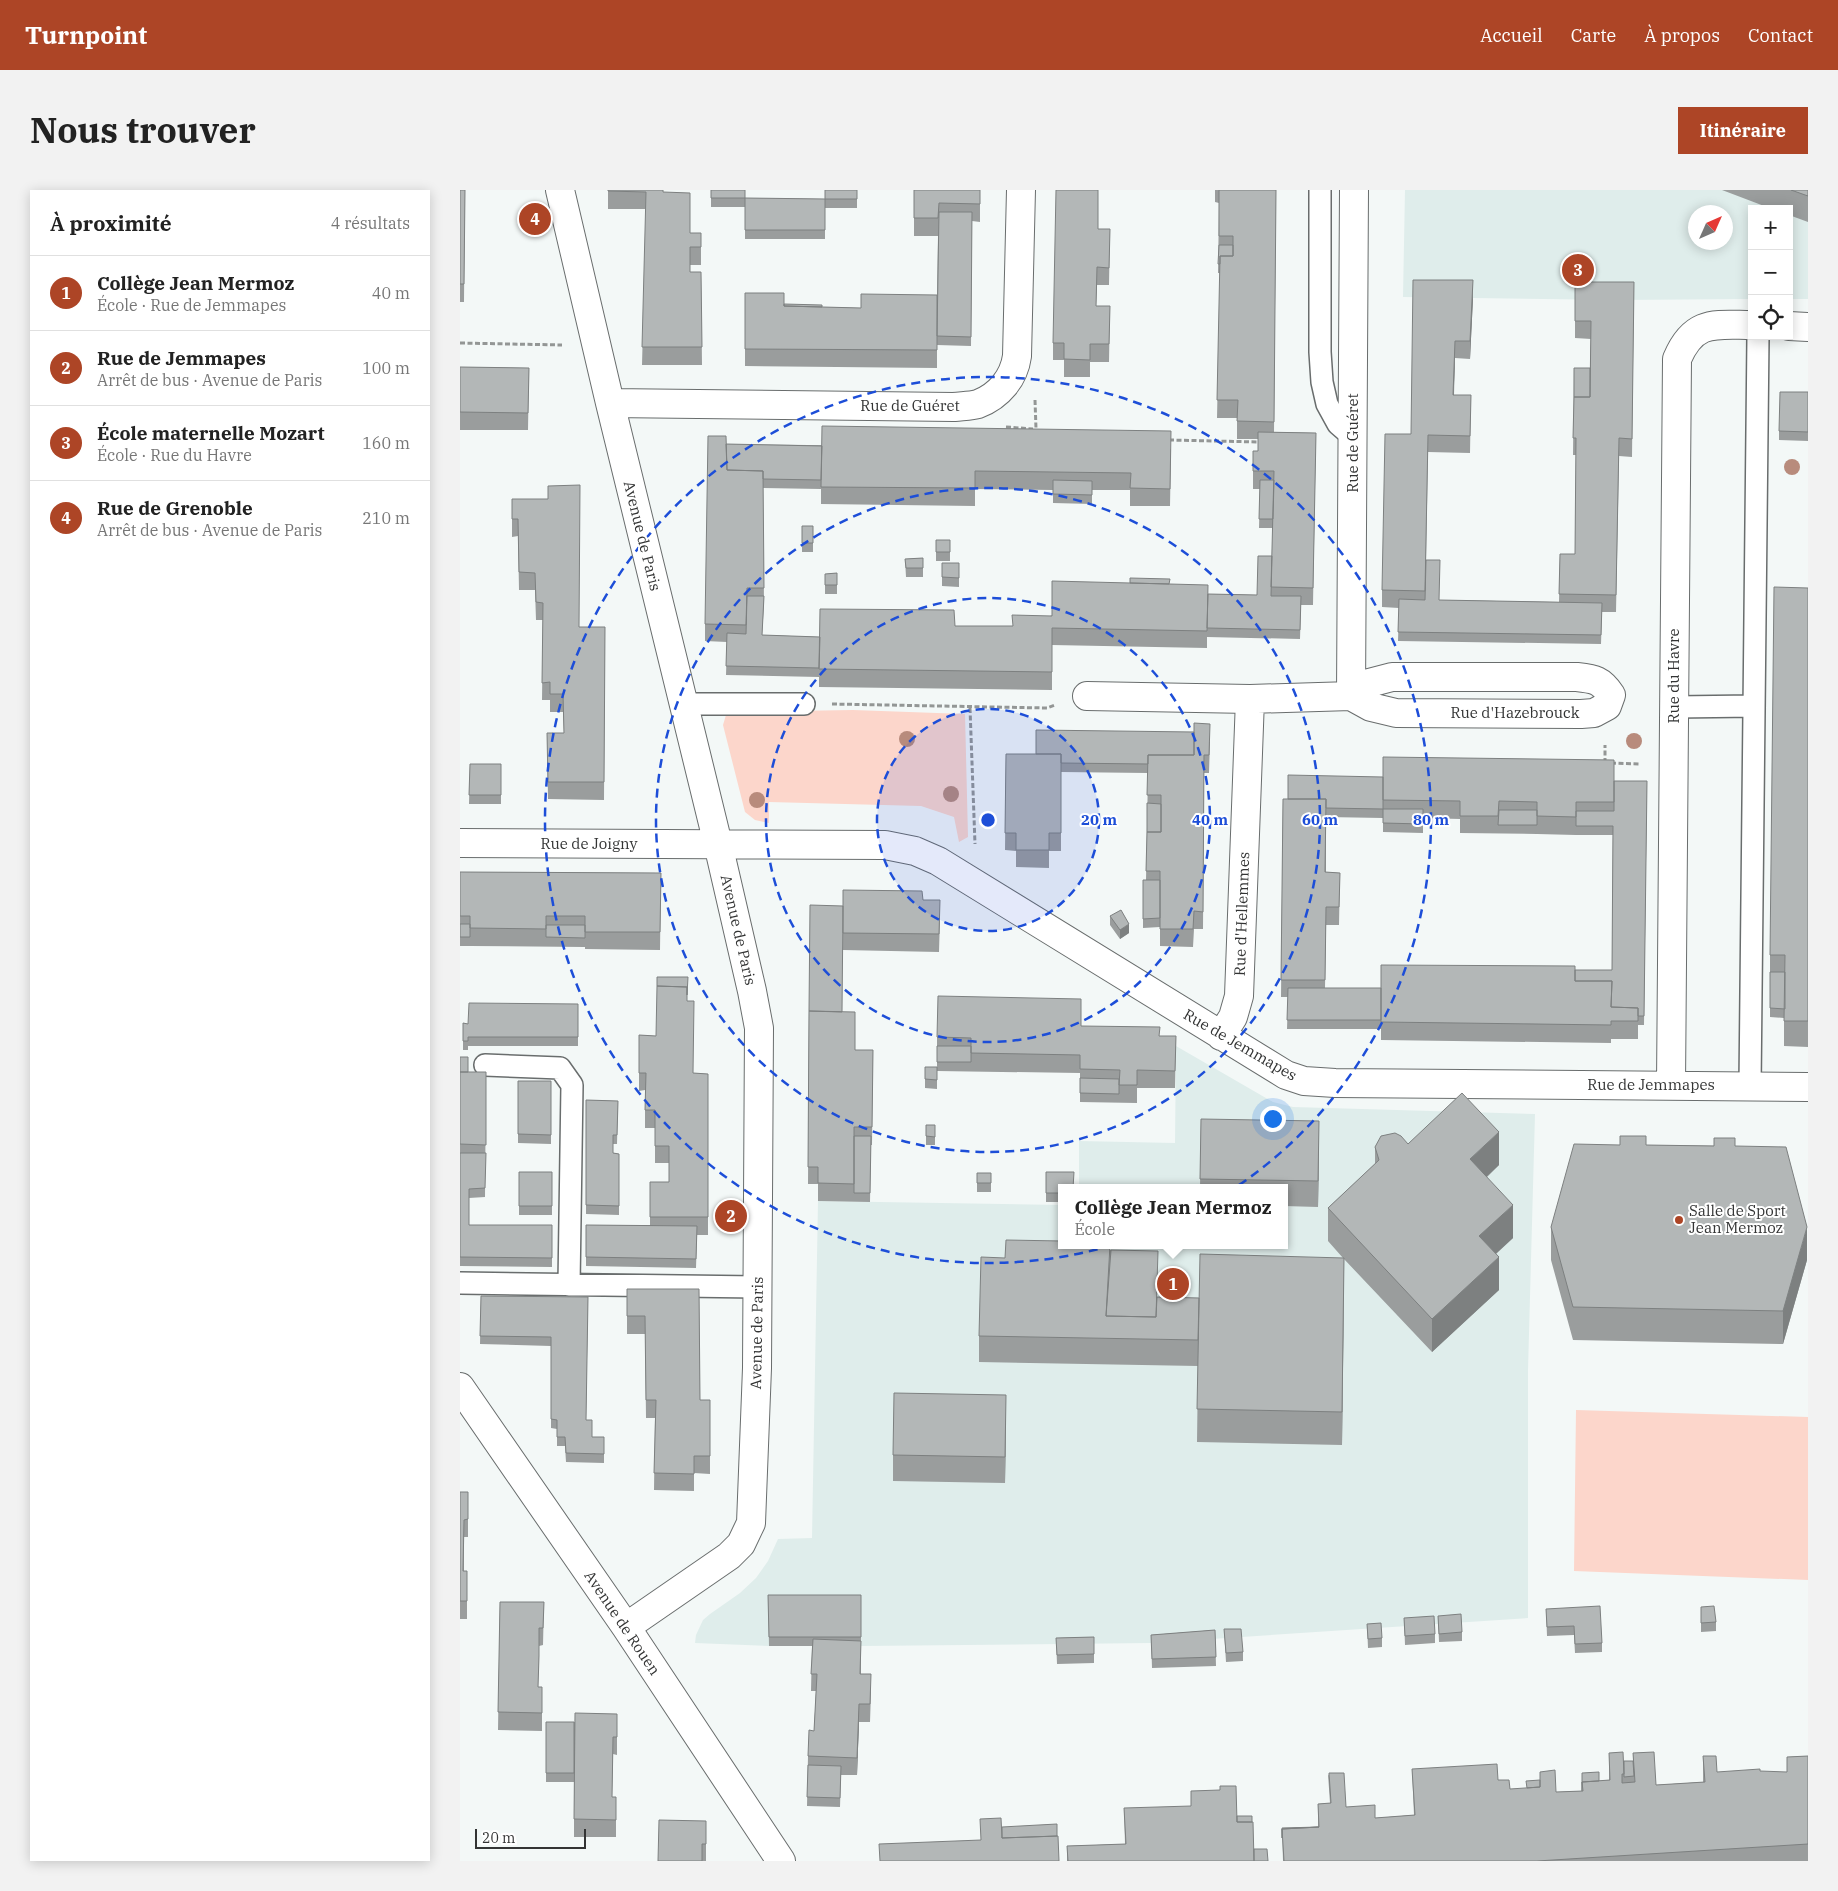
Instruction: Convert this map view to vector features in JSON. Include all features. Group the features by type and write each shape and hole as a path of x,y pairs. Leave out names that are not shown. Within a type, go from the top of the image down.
{"street":[{"name":"Avenue de Paris","path":"560,190 718,844 759,1028 757,1368 751,1523 747,1534 729,1556 626,1627"},
{"name":"Rue de Guéret","path":"610,403 954,407 976,405 995,396 1008,381 1016,366 1021,190"},
{"name":"Rue de Guéret","path":"1351,696 1354,190"},
{"name":"Rue du Havre","path":"1671,1085 1677,358 1686,340 1702,328 1715,325 1748,325"},
{"path":"1793,326 1808,327"},
{"path":"1087,696 1250,698 1351,696 1370,683 1392,677 1578,677 1593,679 1604,685 1611,695 1607,706"},
{"name":"Rue d'Hazebrouck","path":"1351,696 1371,708 1396,713 1581,714 1594,713 1607,706"},
{"name":"Rue d'Hellemmes","path":"1222,1036 1233,1017 1239,996 1250,698"},
{"name":"Rue de Joigny","path":"460,843 718,844"},
{"name":"Rue de Jemmapes","path":"718,844 885,845 915,851 938,861 1286,1075 1304,1082 1345,1084 1808,1087"},
{"name":"Avenue de Rouen","path":"460,1387 626,1627 781,1861"}],"lane":[{"path":"1320,190 1320,352 1322,382 1327,404 1338,424 1353,437"},
{"path":"1750,1086 1758,340"},
{"path":"683,704 804,704"},
{"path":"1675,707 1754,706"},
{"path":"485,1065 560,1068 572,1085 568,1284"},
{"path":"460,1284 758,1287"}],"path":[{"path":"460,343 597,346"},
{"path":"965,406 990,426 1036,429 1042,433"},
{"path":"1160,440 1267,442"},
{"path":"804,704 1047,708 1087,696"},
{"path":"1607,706 1605,763 1674,764"},
{"path":"970,708 976,885"}],"shaded area":[{"path":"1405,190 1808,190 1808,299 1793,299 1793,205 1748,205 1748,299 1619,300 1403,297"},
{"path":"853,710 965,714 968,837 959,842 954,817 921,806 769,802 769,823 755,820 745,812 723,725 726,715 736,712"},
{"path":"1176,1046 1273,1102 1293,1107 1535,1114 1528,1370 1528,1618 1151,1643 769,1646 695,1643 696,1635 703,1620 740,1593 756,1578 768,1561 778,1539 812,1538 818,1201 1058,1205 1058,1249 1288,1249 1288,1184 1079,1184 1079,1141 1175,1143"},
{"path":"1576,1410 1808,1417 1808,1580 1574,1571"}],"building":[{"path":"460,190 465,190 464,284 460,284"},
{"path":"608,190 663,190 663,192 690,193 690,233 701,233 701,247 690,247 690,272 701,272 702,347 642,347 646,192"},
{"path":"711,190 745,190 745,198 711,198"},
{"path":"825,190 857,190 857,199 825,199"},
{"path":"914,190 980,190 980,204 939,203 938,218 914,218"},
{"path":"1056,190 1098,190 1098,229 1110,229 1109,268 1097,267 1096,306 1110,306 1109,344 1090,344 1090,360 1064,359 1064,343 1053,343"},
{"path":"1219,190 1276,190 1274,422 1237,421 1238,400 1217,400 1220,256 1233,256 1233,236 1219,236"},
{"path":"1791,190 1808,190 1808,196"},
{"path":"745,198 825,199 825,230 745,230"},
{"path":"939,212 972,212 971,337 937,336"},
{"path":"1219,245 1233,245 1233,256 1220,256 1220,264 1218,264"},
{"path":"1413,280 1473,280 1470,341 1455,341 1453,395 1471,395 1470,436 1428,435 1425,591 1382,590 1385,434 1411,434"},
{"path":"1575,282 1634,282 1632,439 1619,438 1616,595 1559,594 1560,554 1575,554 1576,438 1573,438 1574,397 1590,397 1591,321 1575,321"},
{"path":"745,293 784,293 784,306 861,308 861,294 937,295 937,350 745,349"},
{"path":"784,304 822,305 822,307 784,306"},
{"path":"460,367 529,368 528,413 460,412"},
{"path":"1574,368 1590,368 1590,397 1574,397"},
{"path":"1780,392 1808,392 1808,432 1779,431"},
{"path":"822,426 1171,431 1170,489 1130,488 1131,473 975,471 975,488 821,487"},
{"path":"1258,432 1316,433 1313,588 1271,587 1274,471 1253,471 1253,451 1258,451"},
{"path":"708,436 726,436 727,470 763,471 764,588 747,588 746,625 705,624"},
{"path":"726,444 822,446 821,480 763,479 763,471 727,470"},
{"path":"1053,480 1092,481 1092,495 1053,494"},
{"path":"1260,480 1274,480 1273,519 1259,519"},
{"path":"580,485 579,627 605,627 604,782 548,782 547,733 564,733 563,694 550,694 550,682 542,683 543,603 536,602 535,573 519,572 518,519 512,519 512,499 548,499 548,486"},
{"path":"802,526 813,526 813,543 802,543"},
{"path":"936,540 950,540 950,552 936,552"},
{"path":"1258,556 1272,556 1271,596 1301,596 1300,630 1207,628 1208,594 1257,595"},
{"path":"923,558 923,568 906,568 905,559"},
{"path":"1426,560 1440,560 1439,600 1602,603 1601,635 1398,632 1399,599 1425,600"},
{"path":"942,563 959,563 959,578 942,577"},
{"path":"837,573 837,585 825,585 825,574"},
{"path":"1130,578 1170,579 1169,584 1130,583"},
{"path":"1052,581 1208,585 1207,631 1052,628 1052,672 819,669 820,609 954,610 955,626 1013,626 1012,615 1052,616"},
{"path":"1774,587 1808,588 1808,1021 1784,1021 1785,955 1770,955"},
{"path":"747,596 764,596 762,635 820,637 819,668 726,666 727,633 746,634"},
{"path":"1194,723 1210,724 1209,755 1204,755 1203,912 1194,911 1193,929 1160,929 1160,871 1146,871 1147,832 1161,832 1161,795 1147,795 1148,755 1194,755"},
{"path":"1036,730 1194,732 1194,755 1148,755 1148,764 1061,763 1061,754 1036,754"},
{"path":"1006,754 1061,754 1061,833 1049,833 1049,850 1016,850 1016,833 1005,833"},
{"path":"1383,757 1614,760 1614,802 1576,802 1576,817 1537,816 1537,802 1499,801 1498,816 1460,816 1460,801 1383,800"},
{"path":"470,764 501,764 501,795 469,795"},
{"path":"1288,775 1383,777 1383,809 1326,808 1326,799 1288,799"},
{"path":"1614,781 1647,781 1644,1016 1638,1016 1638,1008 1611,1007 1612,981 1575,981 1575,970 1612,970 1613,826 1576,826 1576,811 1614,811"},
{"path":"1283,799 1326,799 1325,872 1340,873 1339,907 1326,907 1325,980 1281,980"},
{"path":"1147,803 1161,804 1161,832 1147,832"},
{"path":"1383,809 1423,809 1423,824 1383,823"},
{"path":"1499,810 1537,810 1537,825 1498,825"},
{"path":"460,872 661,873 660,932 585,932 585,916 546,916 546,929 470,928 470,916 460,916"},
{"path":"1143,880 1160,880 1160,918 1143,919"},
{"path":"843,890 922,891 923,900 940,900 939,934 843,933"},
{"path":"810,905 843,906 842,1012 809,1011"},
{"path":"1121,910 1129,924 1120,930 1110,916"},
{"path":"460,924 470,924 470,937 460,937"},
{"path":"546,925 585,925 585,938 546,937"},
{"path":"1381,965 1575,966 1575,981 1612,981 1611,1007 1638,1008 1638,1021 1611,1021 1611,1025 1381,1022"},
{"path":"1770,972 1785,972 1785,1009 1770,1008"},
{"path":"657,977 688,977 687,995 687,987 657,986"},
{"path":"657,986 687,987 687,1001 694,1001 693,1073 708,1074 708,1217 650,1217 650,1182 669,1182 669,1146 655,1146 655,1110 645,1110 646,1073 639,1073 639,1035 656,1036"},
{"path":"1288,988 1381,988 1381,1020 1287,1020"},
{"path":"938,996 1081,999 1081,1026 1160,1027 1159,1036 1176,1036 1175,1071 1137,1070 1137,1085 1119,1085 1120,1070 1080,1069 1080,1055 971,1053 971,1038 937,1037"},
{"path":"469,1003 578,1004 578,1037 468,1037 468,1041 463,1041 463,1023 468,1024"},
{"path":"809,1011 855,1012 855,1050 873,1050 872,1127 854,1127 854,1184 818,1183 818,1167 808,1167"},
{"path":"937,1046 971,1046 971,1062 937,1062"},
{"path":"460,1057 468,1057 468,1072 460,1072"},
{"path":"925,1067 937,1067 937,1080 925,1079"},
{"path":"460,1072 486,1072 486,1145 460,1144"},
{"path":"1080,1078 1119,1079 1119,1094 1080,1093"},
{"path":"518,1081 551,1081 551,1135 518,1134"},
{"path":"1462,1093 1499,1132 1470,1159 1513,1205 1479,1236 1499,1257 1432,1319 1328,1208 1379,1160 1375,1147 1381,1136 1395,1133 1401,1136 1408,1144"},
{"path":"586,1100 618,1101 617,1135 613,1135 613,1153 619,1154 619,1206 586,1205"},
{"path":"1201,1119 1319,1121 1318,1181 1200,1179"},
{"path":"926,1125 935,1125 935,1137 926,1136"},
{"path":"854,1136 871,1136 870,1193 854,1193"},
{"name":"Salle de Sport Jean Mermoz","path":"1620,1136 1646,1136 1646,1145 1714,1146 1714,1138 1735,1138 1735,1146 1786,1147 1807,1227 1783,1311 1573,1307 1551,1227 1574,1144 1620,1145"},
{"path":"460,1153 486,1153 485,1188 469,1189 469,1225 552,1225 552,1258 460,1257"},
{"path":"519,1172 552,1172 552,1206 519,1206"},
{"path":"1046,1172 1074,1172 1073,1184 1058,1184 1058,1193 1046,1193"},
{"path":"977,1173 991,1173 991,1183 977,1183"},
{"path":"586,1225 697,1226 696,1259 586,1257"},
{"path":"1006,1240 1058,1241 1058,1249 1110,1249 1106,1316 1156,1317 1157,1297 1199,1298 1198,1340 979,1336 981,1257 1005,1258"},
{"path":"1111,1250 1158,1251 1156,1317 1106,1316"},
{"path":"1200,1254 1344,1258 1342,1412 1197,1409"},
{"path":"627,1289 699,1289 700,1400 710,1400 710,1456 694,1456 694,1474 654,1473 656,1400 646,1400 645,1316 627,1316"},
{"path":"481,1296 588,1297 586,1420 592,1420 592,1437 604,1437 604,1454 566,1453 565,1437 557,1437 557,1420 551,1419 551,1337 480,1336"},
{"path":"894,1393 1006,1395 1005,1457 893,1455"},
{"path":"460,1492 468,1492 468,1519 464,1520 463,1571 467,1571 467,1601 460,1601"},
{"path":"768,1595 861,1595 861,1637 769,1637"},
{"path":"500,1602 544,1602 543,1628 539,1628 538,1687 542,1687 542,1713 498,1712"},
{"path":"1600,1606 1602,1643 1575,1644 1574,1626 1547,1627 1546,1609"},
{"path":"1714,1606 1716,1622 1701,1623 1701,1607"},
{"path":"1461,1614 1462,1632 1439,1634 1438,1616"},
{"path":"1434,1616 1435,1634 1405,1636 1404,1618"},
{"path":"1381,1623 1382,1638 1368,1639 1367,1624"},
{"path":"1224,1629 1241,1629 1243,1652 1226,1653"},
{"path":"1215,1630 1216,1657 1152,1659 1151,1635"},
{"path":"1094,1637 1094,1654 1057,1655 1056,1638"},
{"path":"813,1639 861,1641 860,1674 871,1674 870,1704 859,1704 857,1758 808,1756 809,1730 814,1731 817,1674 811,1674"},
{"path":"575,1713 617,1714 617,1737 613,1737 612,1797 616,1797 616,1820 574,1819"},
{"path":"546,1722 574,1722 574,1773 546,1773"},
{"path":"1623,1752 1624,1774 1622,1774 1622,1783 1635,1782 1633,1753 1654,1752 1656,1785 1705,1782 1703,1756 1716,1756 1717,1772 1760,1769 1760,1771 1787,1772 1787,1757 1808,1756 1808,1844 1537,1861 1284,1861 1282,1829 1319,1827 1318,1804 1331,1803 1329,1773 1344,1773 1346,1807 1375,1805 1375,1818 1415,1815 1412,1769 1497,1764 1498,1780 1509,1780 1510,1789 1540,1787 1540,1772 1555,1770 1556,1792 1583,1791 1582,1782 1610,1780 1609,1753"},
{"path":"1624,1761 1633,1761 1634,1776 1624,1777"},
{"path":"808,1765 841,1766 840,1798 807,1797"},
{"path":"1599,1772 1599,1781 1582,1782 1582,1773"},
{"path":"1540,1780 1540,1787 1527,1788 1526,1781"},
{"path":"1220,1786 1236,1786 1237,1822 1253,1822 1254,1861 1068,1861 1067,1846 1126,1844 1124,1808 1191,1806 1191,1791 1220,1790"},
{"path":"1237,1816 1252,1816 1252,1822 1237,1822"},
{"path":"1001,1818 1002,1838 1058,1836 1059,1861 880,1861 879,1844 981,1840 980,1819"},
{"path":"659,1820 706,1821 706,1844 702,1844 702,1861 658,1861"},
{"path":"1057,1824 1057,1836 1002,1838 1002,1827"},
{"path":"1319,1827 1282,1829 1282,1828"},
{"path":"1254,1849 1267,1849 1268,1861 1254,1861"}],"place":[{"name":"Rue de Grenoble","path":"535,219"},
{"name":"École maternelle Mozart","path":"1578,270"},
{"name":"Rue de Jemmapes","path":"731,1216"},
{"name":"Salle de Sport Jean Mermoz","path":"1679,1220"},
{"name":"Collège Jean Mermoz","path":"1173,1284"}]}
